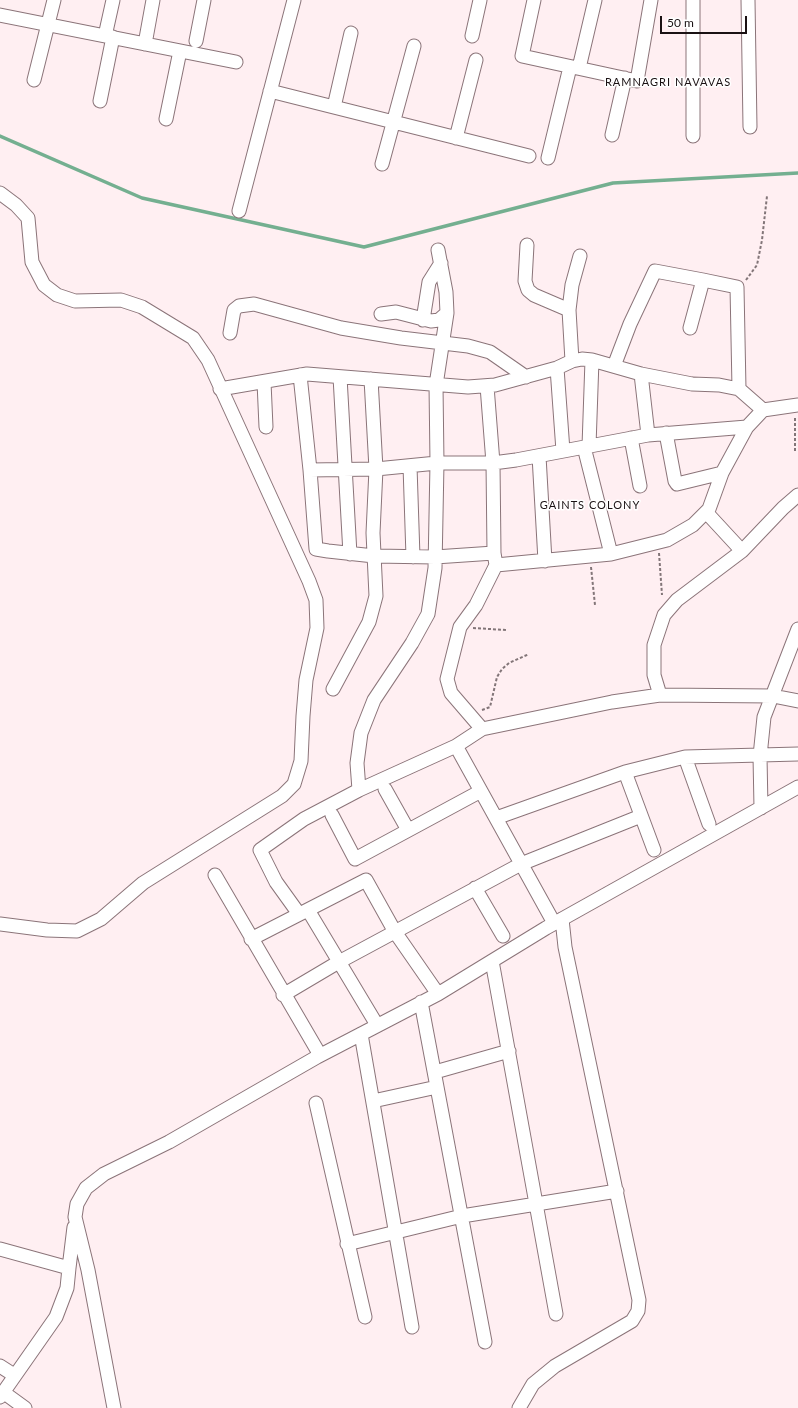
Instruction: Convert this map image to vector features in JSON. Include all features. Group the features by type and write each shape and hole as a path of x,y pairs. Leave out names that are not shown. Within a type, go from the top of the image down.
{"street":[{"path":"34,80 49,25 54,0"},
{"path":"100,101 113,0"},
{"path":"145,44 153,0"},
{"path":"196,41 204,0"},
{"path":"239,211 294,0"},
{"path":"472,36 480,0"},
{"path":"534,0 522,56 637,81 651,0"},
{"path":"548,158 595,0"},
{"path":"693,0 693,136"},
{"path":"748,0 750,127"},
{"path":"0,15 236,62"},
{"path":"334,107 351,33"},
{"path":"382,164 414,46"},
{"path":"166,119 180,51"},
{"path":"456,138 476,60"},
{"path":"612,135 625,78"},
{"path":"270,91 529,156"},
{"path":"0,193 16,205 28,218 32,262 44,285 57,295 75,301 121,300 142,307 193,338 208,360 316,600 317,628 306,680 301,761 294,784 282,796 268,807 143,883 100,919 77,931 47,930 0,924"},
{"path":"527,245 525,281 528,290 534,295 569,310"},
{"path":"572,361 569,310 572,285 580,256"},
{"path":"359,790 357,763 361,733 374,700 412,643 428,614 435,558 437,463 436,385 447,313 446,292 439,257 429,282 423,320"},
{"path":"614,366 630,324 655,271 737,287 739,389"},
{"path":"690,328 703,280"},
{"path":"230,333 234,310 239,306 254,304 341,328 401,338 468,346 490,352 526,377"},
{"path":"381,314 396,312 407,314 423,320 439,320 447,313"},
{"path":"220,389 300,375 371,379 468,388 487,386 526,377 557,368 572,361 592,360 641,374 692,384 719,385 739,389 763,410"},
{"path":"592,360 586,446 611,554"},
{"path":"557,368 563,451"},
{"path":"641,374 648,435"},
{"path":"300,375 310,470 316,549 374,556 545,560 611,554 667,540 693,525 709,509 722,473 747,427 763,410 796,405"},
{"path":"340,377 350,554"},
{"path":"334,689 369,622 376,596 373,533 376,470 371,379"},
{"path":"264,382 266,427"},
{"path":"482,729 451,693 447,679 460,627 476,605 495,559 492,463 487,386"},
{"path":"310,470 345,468 376,470 437,463 492,463 539,456 648,435 747,427"},
{"path":"666,433 675,481 677,484 722,473"},
{"path":"631,438 640,486"},
{"path":"539,456 545,560"},
{"path":"410,466 414,557"},
{"path":"660,695 654,675 654,645 664,615 677,600 742,551 783,508 798,495"},
{"path":"706,512 742,551"},
{"path":"761,808 760,756 764,717 797,634"},
{"path":"377,1025 340,961 303,912 276,882 260,850 304,819 359,790 456,746 482,729 612,702 660,695 773,696 798,701"},
{"path":"456,746 521,864 558,921 565,947 639,1300 638,1311 632,1321 555,1366 533,1384 519,1408"},
{"path":"496,818 625,772 685,757 798,754"},
{"path":"685,757 709,824"},
{"path":"625,772 654,850"},
{"path":"25,1408 1,1394 56,1317 67,1288 77,1204 86,1188 104,1174 169,1142 320,1055 438,994 558,921 798,787"},
{"path":"385,789 408,830"},
{"path":"332,815 354,859 481,791"},
{"path":"283,995 340,961 521,864 641,816"},
{"path":"215,875 283,995 320,1055"},
{"path":"251,939 366,880 395,932 438,994"},
{"path":"475,888 503,936"},
{"path":"492,961 556,1314"},
{"path":"421,1002 485,1342"},
{"path":"361,1034 412,1327"},
{"path":"434,1072 508,1051"},
{"path":"373,1102 438,1087"},
{"path":"316,1103 347,1244 365,1317"},
{"path":"347,1244 462,1216 617,1191"},
{"path":"75,1217 88,1270 114,1408"},
{"path":"0,1249 69,1268"},
{"path":"0,1366 14,1375"}],"path":[{"path":"737,287 744,283 757,265 762,240 767,196"},
{"path":"795,453 796,405"},
{"path":"658,542 662,595"},
{"path":"590,556 595,605"},
{"path":"460,627 506,630"},
{"path":"470,714 490,707 497,677 502,669 509,663 529,654"}],"waterway":[{"path":"0,136 142,198 364,247 613,183 798,173"}],"district":[{"name":"RAMNAGRI NAVAVAS","path":"668,82"},
{"name":"GAINTS COLONY","path":"590,505"}]}
